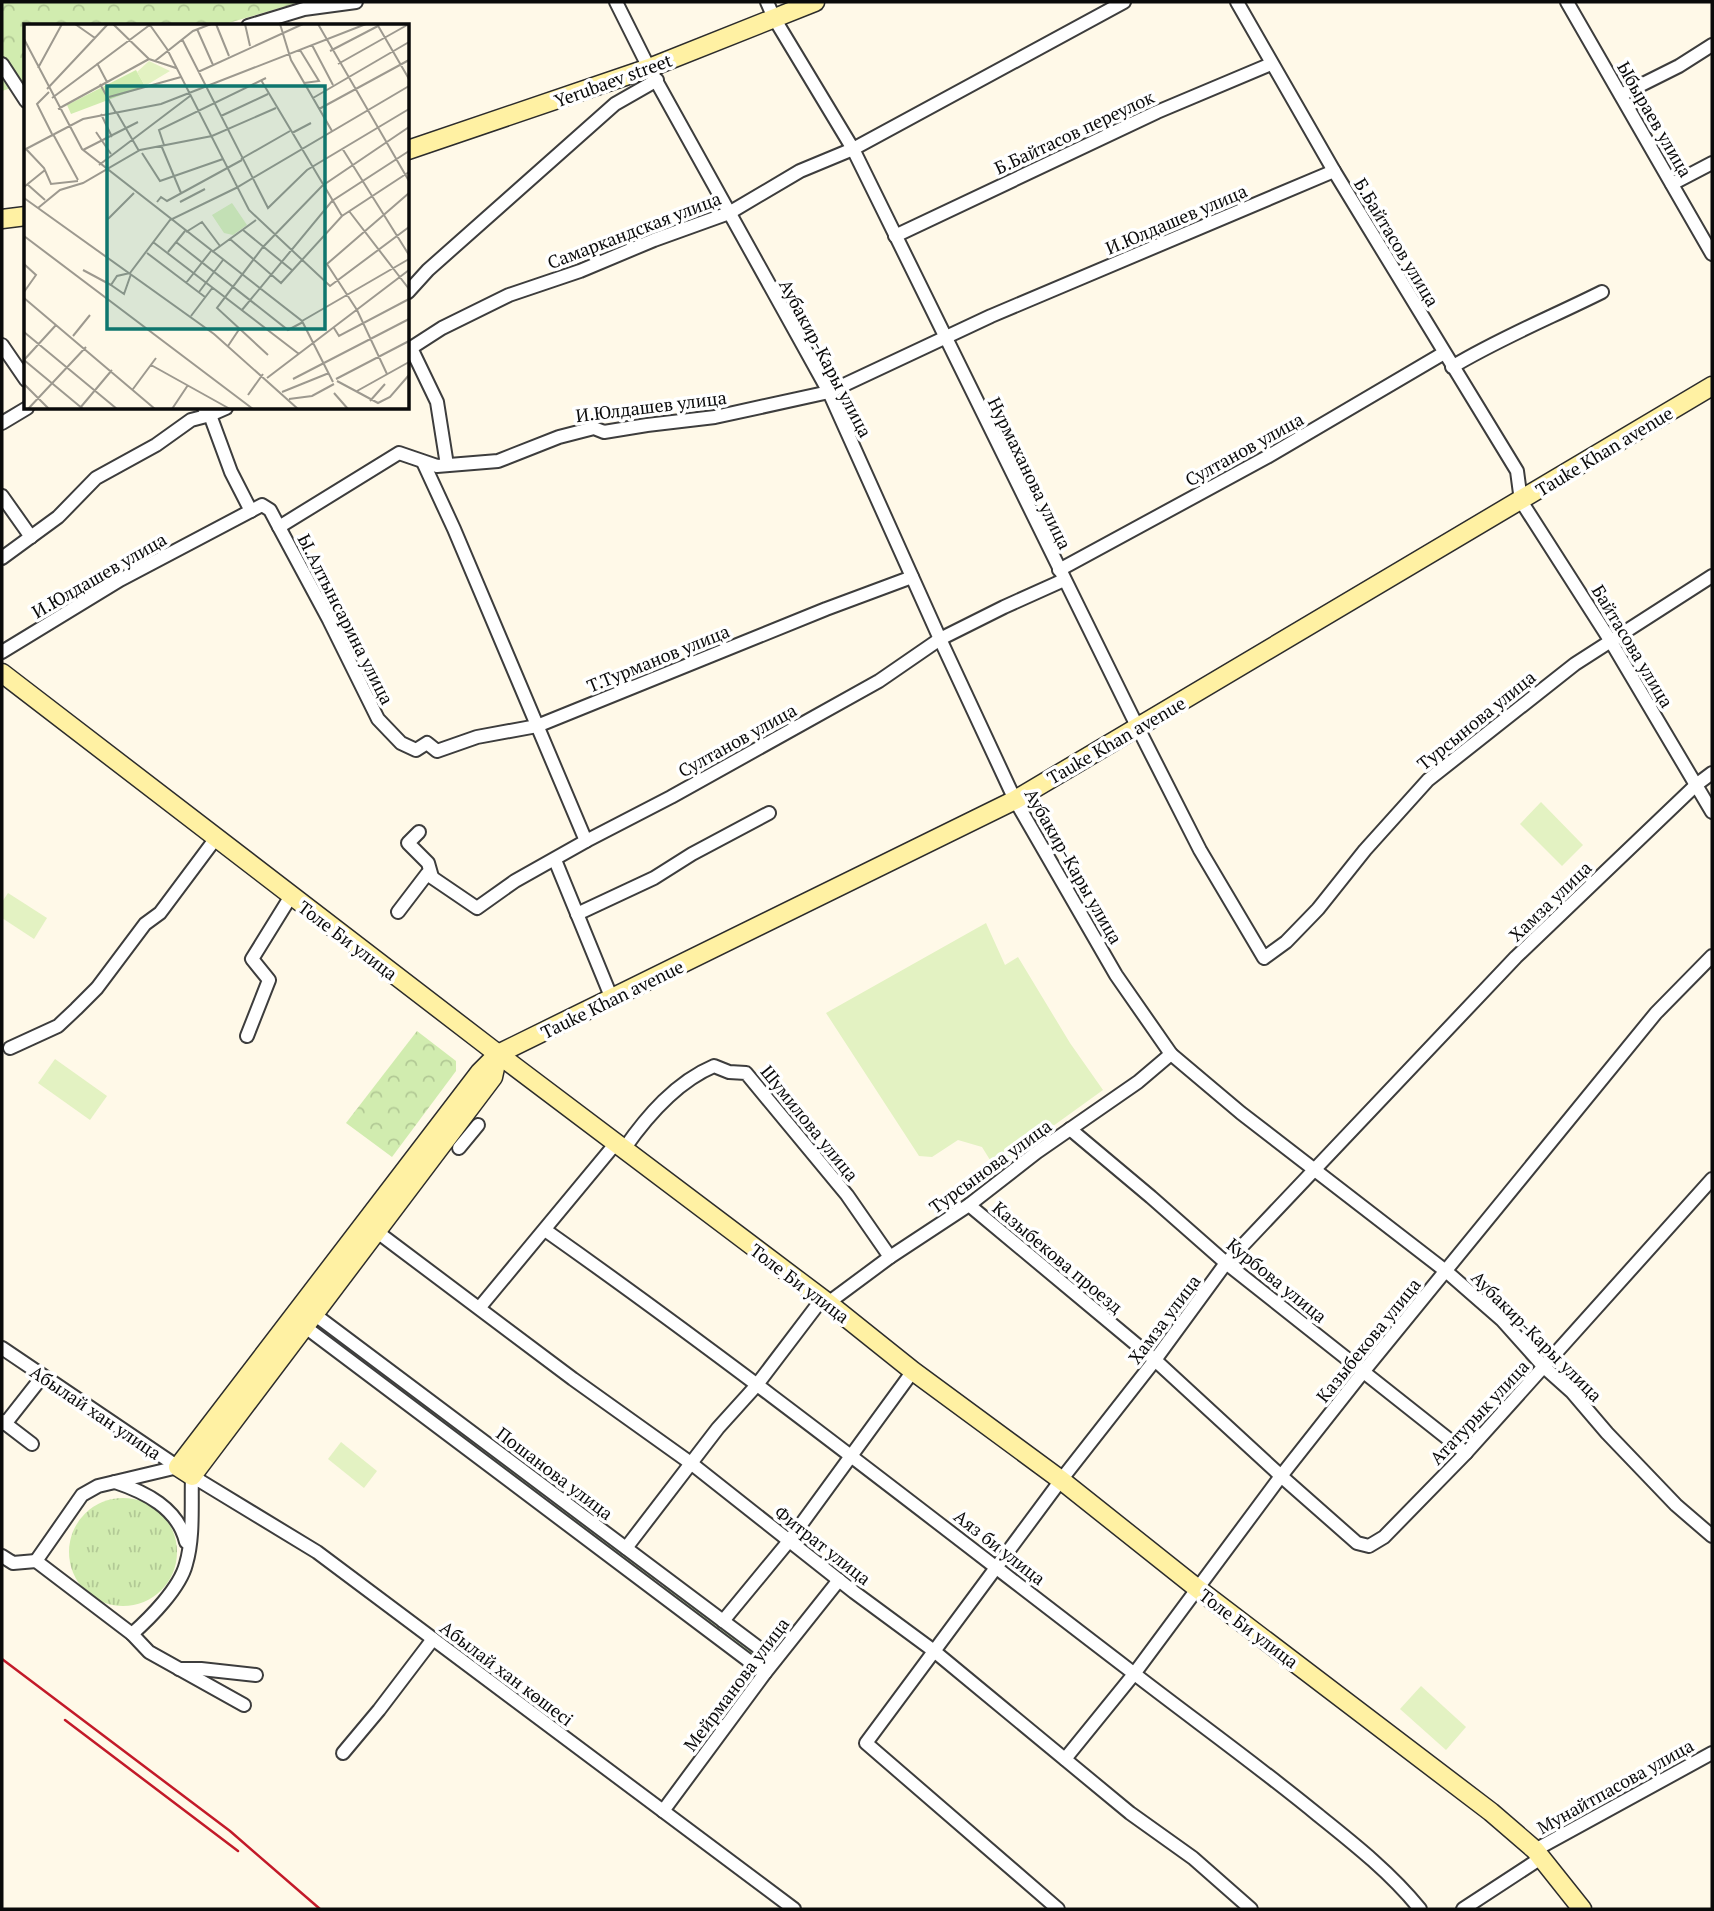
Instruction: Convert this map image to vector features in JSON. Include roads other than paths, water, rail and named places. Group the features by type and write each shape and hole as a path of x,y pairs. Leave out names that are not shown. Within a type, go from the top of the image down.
{"street":[{"path":"255,24 304,9 356,2"},
{"name":"Аубакир-Кары улица","path":"616,2 829,392 1016,800 1116,975 1171,1054 1241,1113 1315,1167 1447,1272 1502,1321 1676,1505 1712,1536"},
{"name":"Yerubaev street","path":"410,149 653,74 771,10 815,2"},
{"name":"Самаркандская улица","path":"447,465 437,402 411,348 442,328 509,295 580,271 729,213 800,172 853,149 1124,2"},
{"name":"Б.Байтасов улица","path":"1237,2 1334,171 1517,471 1521,500"},
{"name":"Ыбыраев улица","path":"1567,2 1712,254"},
{"name":"Нурмаханова улица","path":"771,10 853,149 1138,728 1200,850 1264,958"},
{"path":"1621,95 1679,66 1712,45"},
{"path":"2,64 22,84"},
{"name":"Б.Байтасов переулок","path":"895,236 1157,112 1271,64"},
{"path":"410,290 428,270 578,135 653,74"},
{"path":"1672,184 1712,163"},
{"name":"И.Юлдашев улица","path":"279,527 399,453 437,466 498,461 559,437 594,428 604,432 715,418 829,392 1168,240 1334,171"},
{"path":"2,219 24,216"},
{"path":"1452,367 1492,342 1602,292"},
{"path":"2,345 24,377"},
{"name":"Султанов улица","path":"419,832 408,843 428,863 432,877 477,908 515,881 867,687 940,639 1061,575 1444,353"},
{"name":"Tauke Khan avenue","path":"185,1471 370,1227 480,1072 498,1054 1016,800 1712,386"},
{"path":"2,422 24,410"},
{"path":"2,558 58,517 96,478 207,412 231,472 251,511 262,505 270,510 279,527"},
{"path":"423,462 586,841"},
{"path":"2,496 31,537"},
{"name":"Байтасова улица","path":"1521,500 1610,640 1712,812"},
{"name":"И.Юлдашев улица","path":"2,652 120,580 251,511"},
{"name":"Ы.Алтынсарина улица","path":"279,527 378,719 401,743 416,750"},
{"name":"Турсынова улица","path":"1264,958 1286,943 1318,909 1365,850 1428,780 1575,664 1712,576"},
{"name":"Т.Турманов улица","path":"416,750 427,743 437,751 477,737 537,726 912,577"},
{"name":"Толе Би улица","path":"2,673 1492,1812 1538,1854 1582,1909"},
{"name":"Хамза улица","path":"1051,1907 866,1743 1226,1263 1516,957 1696,785 1712,773"},
{"path":"577,914 654,878 692,854 769,813"},
{"path":"10,1048 58,1026 97,988 145,925 160,913 216,838"},
{"path":"555,860 612,999"},
{"path":"398,912 427,874 432,877"},
{"path":"247,1037 269,980 252,960 291,895"},
{"name":"Казыбекова улица","path":"1065,1759 1363,1372 1656,1013 1712,956"},
{"name":"Турсынова улица","path":"626,1548 718,1429 825,1301 969,1205 1138,1082 1171,1054"},
{"name":"Шумилова улица","path":"480,1307 545,1230 662,1102 698,1073 714,1066 729,1072 746,1073 847,1195 890,1257"},
{"path":"459,1148 478,1125"},
{"name":"Курбова улица","path":"1070,1129 1226,1263 1466,1453"},
{"name":"Ататурык улица","path":"1281,1476 1357,1543 1369,1546 1384,1537 1466,1453 1712,1179"},
{"name":"Казыбекова проезд","path":"969,1205 1155,1360 1281,1476"},
{"name":"Tauke Khan avenue","path":"185,1471 309,1320 370,1227"},
{"name":"Фитрат улица","path":"370,1227 692,1464 934,1651 1130,1813 1193,1858 1251,1909"},
{"name":"Аяз би улица","path":"545,1230 668,1317 756,1386 852,1455 1133,1674 1262,1769 1363,1852 1420,1909"},
{"name":"Пошанова улица","path":"309,1320 626,1548 775,1660"},
{"name":"Пошанова улица","path":"309,1320 765,1673"},
{"name":"Абылай хан улица","path":"2,1348 185,1471"},
{"path":"723,1621 789,1541 913,1371"},
{"path":"32,1444 4,1422 43,1377"},
{"path":"36,1561 82,1495 98,1486 114,1482 185,1471 189,1552 186,1568 164,1601 132,1634"},
{"name":"Абылай хан көшесі","path":"185,1471 317,1552 794,1909"},
{"path":"114,1482 139,1490 173,1515 185,1535 189,1552"},
{"path":"2,1556 13,1563 36,1561 132,1634 149,1652 244,1705"},
{"name":"Мейрманова улица","path":"663,1811 765,1673 839,1580"},
{"path":"343,1753 433,1639"},
{"path":"178,1669 256,1675"},
{"name":"Мунайтпасова улица","path":"1538,1854 1712,1754"},
{"path":"1463,1909 1538,1854"}],"railway":[{"path":"2,1659 230,1831 320,1909"},
{"path":"65,1720 238,1851"}]}
